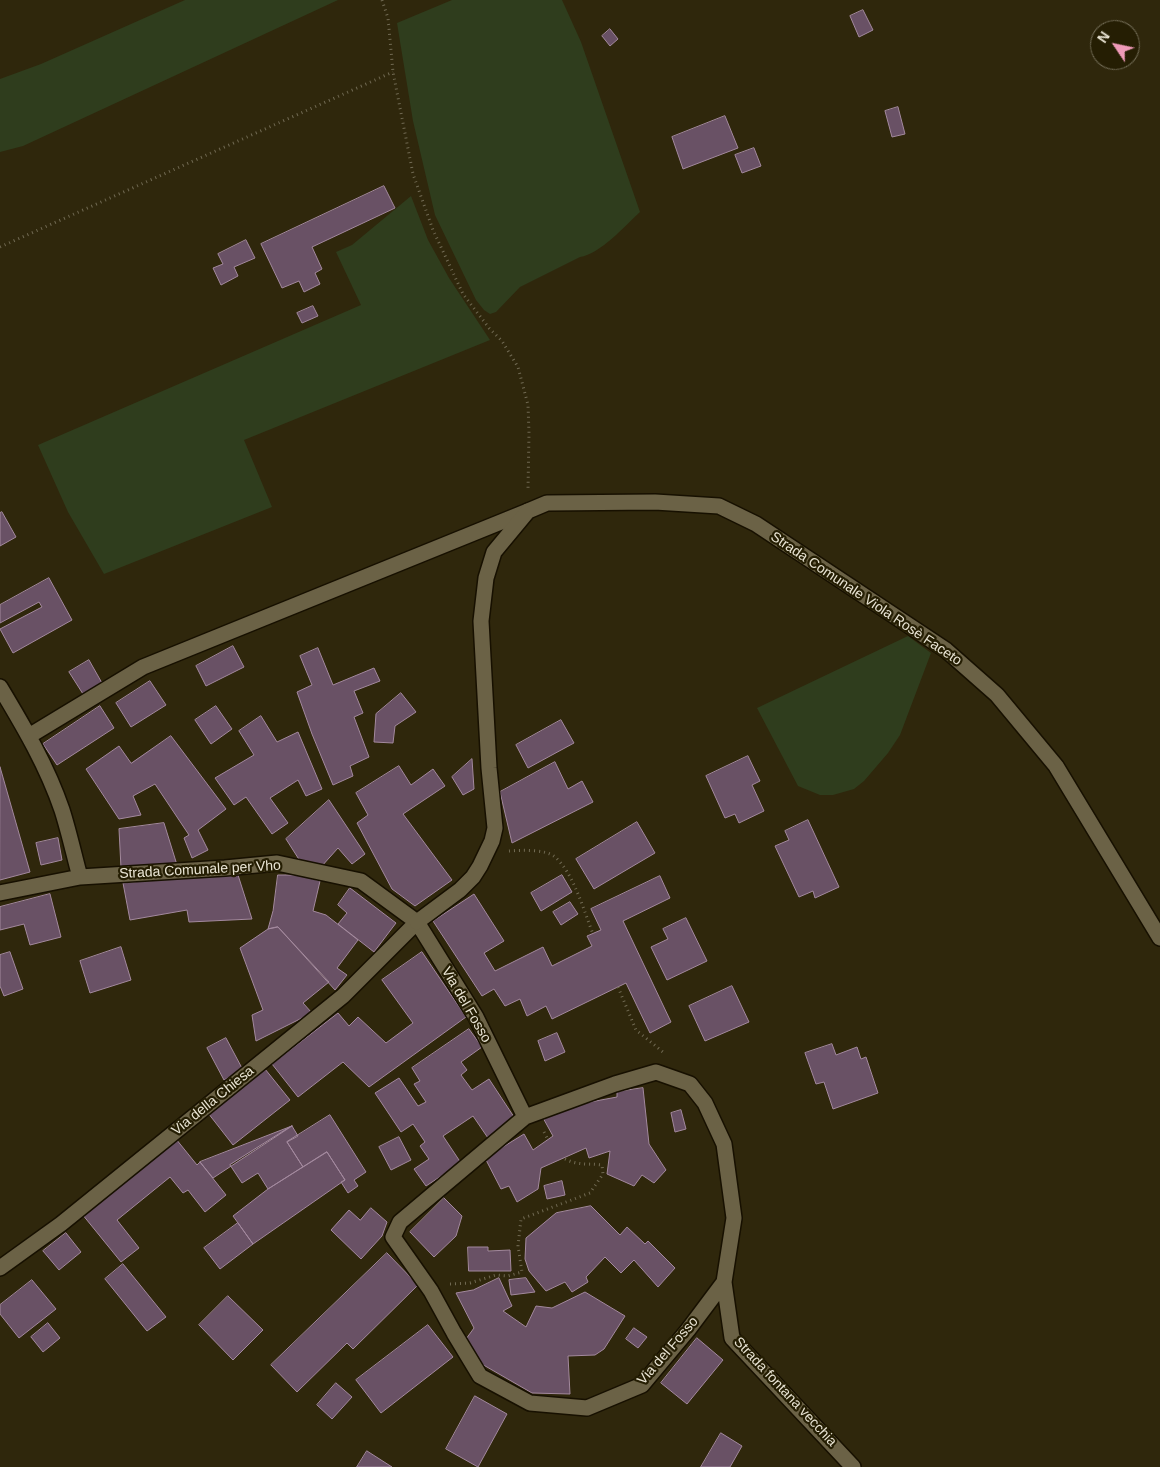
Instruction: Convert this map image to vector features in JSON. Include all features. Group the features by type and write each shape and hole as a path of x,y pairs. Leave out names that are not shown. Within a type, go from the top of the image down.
{"street":[{"name":"Strada Comunale Viola Rosè Faceto","path":"29,736 144,667 547,503 655,502 719,506 756,524 946,650 997,695 1056,766 1160,938"},
{"path":"492,841 495,828 489,768 482,601 486,578 494,552 528,510"},
{"path":"0,687 44,766 62,810 80,877"},
{"name":"Via della Chiesa","path":"0,1268 61,1224 343,996 416,922 460,890 473,877 492,841"},
{"name":"Strada Comunale per Vho","path":"0,893 80,877 277,863 361,882 416,922"},
{"name":"Via del Fosso","path":"416,922 476,1017 526,1117"},
{"name":"Via del Fosso","path":"656,1072 690,1084 706,1103 724,1144 734,1218 724,1282 688,1330 642,1385 587,1408 530,1403 480,1376 431,1291 393,1237 400,1222 526,1117 615,1084 656,1072"},
{"name":"Strada fontana vecchia","path":"724,1282 732,1338 853,1467"}],"path":[{"path":"382,0 388,18 393,72 413,174 432,230 463,294 502,341 518,367 528,405 528,510"},
{"path":"0,247 393,72"},
{"path":"492,841 503,851 533,850 554,856 573,881 592,934"},
{"path":"618,987 636,1030 665,1054"},
{"path":"431,1291 446,1285 470,1283 522,1272 518,1246 521,1219 590,1193 603,1174 602,1165 574,1164 562,1158"}],"green space":[{"path":"185,0 338,0 23,146 0,152 0,79 41,64"},
{"path":"452,0 562,0 581,42 640,212 612,239 596,251 520,287 496,312 490,314 476,300 435,215 413,121 397,23"},
{"path":"411,196 428,240 449,278 490,340 244,440 272,507 104,574 68,512 38,445 361,305 336,252 352,245"},
{"path":"908,636 931,653 900,735 888,753 864,781 854,789 833,795 820,795 798,786 757,708"}],"building":[{"path":"863,10 873,30 859,37 850,16"},
{"path":"610,29 618,39 610,46 602,36"},
{"path":"898,107 905,134 892,137 885,111"},
{"path":"725,116 738,148 683,169 672,137"},
{"path":"754,148 761,166 742,173 735,155"},
{"path":"384,186 395,208 312,247 322,269 315,273 320,284 304,292 299,281 282,288 261,244"},
{"path":"246,240 255,258 234,267 238,276 221,285 213,268 223,264 218,254"},
{"path":"313,306 318,316 302,323 297,313"},
{"path":"2,512 16,537 0,546 0,513"},
{"path":"49,578 72,620 13,653 0,629 42,607 39,602 0,623 0,605"},
{"path":"233,646 244,667 206,686 196,666"},
{"path":"318,648 333,685 374,668 380,681 354,691 363,713 354,717 369,757 350,766 353,776 333,785 297,692 312,685 300,656"},
{"path":"89,660 102,683 83,694 69,672"},
{"path":"150,681 166,705 131,727 116,703"},
{"path":"401,693 416,712 395,726 393,743 374,742 376,714"},
{"path":"100,706 114,728 57,765 43,744"},
{"path":"216,706 232,729 211,744 195,720"},
{"path":"261,716 277,742 298,732 322,789 306,796 298,780 270,798 288,823 272,834 246,797 234,805 215,778 254,755 239,731"},
{"path":"561,720 574,743 528,768 516,745"},
{"path":"171,736 226,809 198,830 208,850 192,858 184,838 189,835 155,784 133,796 141,815 119,819 86,769 119,746 131,763"},
{"path":"748,756 760,781 752,785 764,811 739,823 735,814 725,818 706,776"},
{"path":"472,759 474,789 463,795 452,777"},
{"path":"555,762 568,789 582,781 593,802 512,843 500,792"},
{"path":"399,766 411,785 433,769 445,786 403,814 452,880 415,906 392,889 357,823 368,815 356,793"},
{"path":"0,767 30,872 0,880"},
{"path":"329,800 365,854 352,864 338,848 321,867 300,861 286,839"},
{"path":"808,820 839,887 815,898 813,891 799,897 775,846 789,840 785,831"},
{"path":"637,822 655,853 594,889 576,859"},
{"path":"164,823 177,865 121,868 119,829"},
{"path":"58,838 62,860 41,865 36,843"},
{"path":"238,875 252,919 189,922 187,910 130,920 123,883 190,876"},
{"path":"278,875 300,875 320,881 313,911 326,915 358,940 337,968 347,975 335,990 278,927 268,929 273,911"},
{"path":"562,875 572,892 541,911 531,893"},
{"path":"660,876 670,898 623,921 671,1022 650,1033 626,983 552,1019 546,1006 527,1016 520,999 505,1006 494,989 482,996 433,921 474,894 504,941 484,953 495,971 543,947 552,966 592,946 587,936 601,930 591,909"},
{"path":"350,888 396,923 374,952 338,924 347,913 338,905"},
{"path":"50,894 61,937 30,945 24,924 0,930 0,907"},
{"path":"570,902 578,914 561,925 553,912"},
{"path":"686,918 707,961 667,980 651,947 668,939 663,929"},
{"path":"278,927 329,982 303,1003 312,1013 256,1041 252,1015 263,1010 240,948 268,929"},
{"path":"121,947 131,980 90,993 80,961"},
{"path":"10,952 23,989 4,996 0,986 0,955"},
{"path":"422,952 466,1017 369,1087 343,1062 298,1097 272,1064 338,1013 349,1026 358,1017 386,1043 413,1023 382,980"},
{"path":"732,986 749,1022 705,1041 689,1006"},
{"path":"469,1029 482,1047 461,1062 467,1070 461,1075 472,1090 489,1079 516,1120 488,1138 473,1116 443,1136 461,1163 426,1186 414,1169 429,1159 420,1146 425,1142 413,1124 401,1132 375,1093 399,1078 418,1106 426,1102 414,1084 420,1081 412,1068"},
{"path":"557,1033 565,1052 545,1061 538,1041"},
{"path":"226,1038 243,1070 224,1080 207,1048"},
{"path":"832,1044 836,1055 857,1047 861,1059 866,1057 878,1093 833,1109 824,1082 816,1084 805,1053"},
{"path":"265,1069 290,1100 233,1145 208,1113"},
{"path":"643,1088 649,1144 666,1170 654,1183 642,1175 634,1186 607,1174 610,1151 589,1158 586,1148 541,1168 538,1189 517,1202 509,1186 501,1189 485,1158 524,1134 533,1150 553,1136 542,1116 558,1108 617,1097 617,1092"},
{"path":"681,1110 686,1129 675,1132 671,1113"},
{"path":"330,1115 366,1172 354,1180 358,1186 348,1193 341,1182 345,1180 327,1152 303,1167 287,1142"},
{"path":"292,1126 213,1178 200,1162"},
{"path":"292,1126 298,1136 287,1142 303,1167 268,1189 258,1173 242,1183 230,1165"},
{"path":"399,1137 411,1160 391,1170 379,1147"},
{"path":"176,1139 197,1165 200,1162 226,1195 205,1212 188,1190 183,1193 170,1177 117,1220 139,1248 121,1262 82,1214"},
{"path":"327,1152 345,1180 253,1244 233,1216 268,1189"},
{"path":"562,1181 565,1195 547,1199 544,1186"},
{"path":"444,1198 462,1216 456,1236 434,1257 410,1232"},
{"path":"591,1206 620,1235 627,1227 645,1244 648,1241 675,1268 658,1287 634,1260 621,1273 605,1257 586,1277 588,1282 572,1292 565,1282 546,1291 529,1271 525,1259 526,1238 556,1213"},
{"path":"371,1208 387,1222 382,1236 361,1259 331,1230 349,1210 360,1220"},
{"path":"238,1223 253,1244 220,1269 204,1248"},
{"path":"66,1233 81,1252 59,1270 43,1251"},
{"path":"468,1247 488,1247 488,1251 510,1250 511,1271 469,1271"},
{"path":"387,1253 418,1285 353,1349 347,1343 297,1392 271,1365"},
{"path":"123,1264 166,1317 147,1331 105,1279"},
{"path":"499,1278 512,1306 503,1311 526,1327 536,1306 552,1308 585,1292 625,1316 604,1349 595,1355 568,1356 570,1394 532,1393 480,1363 466,1339 474,1328 456,1293 473,1290"},
{"path":"526,1278 535,1292 511,1295 509,1280"},
{"path":"32,1280 56,1309 19,1338 0,1314 0,1305"},
{"path":"228,1296 263,1330 233,1360 199,1325"},
{"path":"48,1323 60,1338 43,1352 31,1337"},
{"path":"428,1325 453,1357 381,1413 356,1380"},
{"path":"634,1328 647,1337 638,1348 626,1339"},
{"path":"697,1338 723,1360 687,1404 661,1383"},
{"path":"336,1383 352,1397 332,1419 317,1405"},
{"path":"475,1396 507,1414 478,1467 446,1449"},
{"path":"721,1433 742,1446 730,1467 701,1467"},
{"path":"367,1451 392,1467 357,1467"}]}
